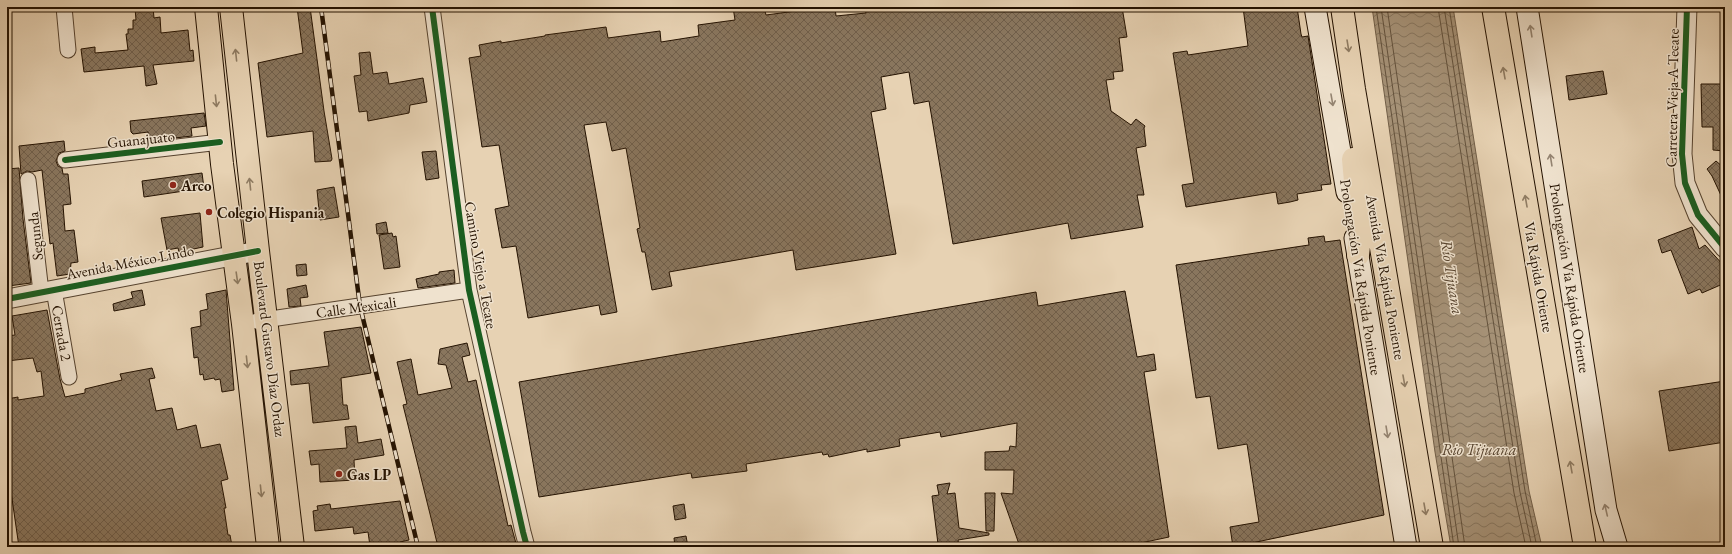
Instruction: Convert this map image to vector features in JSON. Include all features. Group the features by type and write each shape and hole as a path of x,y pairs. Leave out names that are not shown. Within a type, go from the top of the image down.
{"main road":[{"name":"Boulevard Gustavo Díaz Ordaz","path":"206,7 220,142 233,255 243,324 268,547"},
{"name":"Boulevard Gustavo Díaz Ordaz","path":"231,7 258,251 294,547"},
{"name":"Prolongación Vía Rápida Poniente","path":"1315,7 1406,547"},
{"name":"Avenida Vía Rápida Poniente","path":"1342,7 1354,89 1432,547"},
{"name":"Vía Rápida Oriente","path":"1493,7 1585,547"},
{"name":"Prolongación Vía Rápida Oriente","path":"1527,7 1606,510 1617,547"},
{"path":"1354,89 1348,106 1360,237 1358,255"}],"street":[{"path":"64,7 68,50"},
{"name":"Camino Viejo a Tecate","path":"432,7 469,290 522,532 527,547"},
{"name":"Carretera Vieja A Tecate","path":"1687,7 1682,154 1685,183 1698,215 1725,248"},
{"name":"Guanajuato","path":"65,160 220,142"},
{"name":"Segunda","path":"28,180 48,291"},
{"name":"Avenida México Lindo","path":"7,299 258,251"},
{"name":"Calle Mexicali","path":"243,324 469,290"},
{"name":"Cerrada 2","path":"48,291 69,377"}],"water":[{"name":"Rio Tijuana","path":"1372,7 1453,7 1529,491 1542,547 1451,547 1435,452"}],"building":[{"path":"153,7 154,18 160,17 161,33 188,30 190,51 193,50 194,61 153,65 157,84 146,86 144,66 84,72 81,49 95,47 95,53 128,50 126,34 128,34 128,29 133,29 133,20 136,20 135,8"},
{"path":"297,7 310,7 332,159 331,161 315,162 313,131 267,137 258,63 303,53"},
{"path":"733,7 764,7 766,15 796,11 795,7 811,7 812,9 835,7 836,16 866,13 865,7 1122,7 1127,37 1119,38 1123,71 1113,72 1114,79 1106,80 1111,111 1131,125 1136,119 1145,126 1146,146 1136,148 1144,195 1137,195 1143,227 1071,239 1068,223 953,244 929,101 914,104 909,72 881,77 886,109 871,112 896,254 796,270 793,250 669,272 672,286 652,290 645,252 642,252 637,229 640,228 626,148 612,151 606,122 584,125 617,312 601,315 599,305 528,318 516,246 502,248 495,209 509,206 499,145 482,147 469,58 481,56 479,45 606,27 608,38 660,31 661,42 699,36 698,25 735,20"},
{"path":"1243,7 1297,7 1302,37 1308,36 1331,184 1321,185 1322,190 1297,194 1298,200 1278,204 1276,192 1186,207 1182,185 1194,183 1173,53 1187,51 1188,55 1248,46"},
{"path":"370,52 373,74 387,72 389,84 423,78 427,102 410,105 409,113 368,121 367,111 359,112 354,76 361,75 359,53"},
{"path":"1603,71 1607,94 1569,100 1566,76"},
{"path":"1701,84 1725,84 1725,151 1713,150 1713,127 1702,127"},
{"path":"204,113 206,126 191,128 192,136 149,141 148,132 133,134 131,132 130,121"},
{"path":"64,141 65,151 59,153 56,161 58,166 62,168 63,174 68,174 71,204 63,205 65,231 74,230 78,262 71,263 70,274 57,276 53,243 50,244 42,170 32,172 27,171 21,174 19,146"},
{"path":"436,151 439,178 426,180 422,152"},
{"path":"1716,161 1723,167 1725,179 1725,204 1712,176 1707,169"},
{"path":"19,168 23,219 31,283 8,286 7,169"},
{"name":"Arco","path":"202,173 204,188 144,197 142,181"},
{"path":"334,187 339,217 320,220 317,190"},
{"path":"200,213 203,247 179,252 178,248 167,250 161,218"},
{"path":"386,222 388,233 377,234 376,224"},
{"path":"1692,227 1699,249 1705,245 1725,267 1725,283 1702,293 1700,289 1688,294 1671,250 1662,253 1658,240"},
{"path":"392,233 393,237 396,236 400,267 384,269 379,235"},
{"path":"1324,236 1325,242 1340,240 1384,515 1233,547 1230,527 1259,522 1247,444 1218,449 1210,396 1196,398 1176,265 1309,245 1308,238"},
{"path":"306,264 307,275 297,276 296,265"},
{"path":"454,270 455,283 418,288 416,279 439,274 439,272"},
{"path":"306,285 308,297 300,298 301,306 289,307 287,289"},
{"path":"142,290 145,305 114,311 113,304 133,298 131,292"},
{"path":"226,290 234,390 222,392 220,379 215,380 214,378 204,380 203,374 200,375 198,357 194,358 191,328 201,326 200,311 208,309 206,294"},
{"path":"1125,291 1137,357 1154,354 1156,370 1144,372 1169,537 1122,547 1020,547 1001,493 1013,494 1014,470 985,470 985,452 1009,451 1010,446 1016,447 1017,423 941,437 940,432 899,439 900,446 867,452 867,449 829,457 828,454 823,455 822,452 746,464 747,471 692,478 691,473 539,497 519,382 1036,292 1038,306"},
{"path":"47,310 60,379 65,397 85,393 85,389 122,380 120,374 152,368 155,378 149,379 156,411 172,408 177,430 196,425 201,448 220,444 228,479 221,481 226,508 224,508 228,535 230,535 232,546 19,547 7,464 7,399 18,397 18,400 44,396 41,371 37,372 33,358 7,361 7,336 15,335 12,316"},
{"path":"361,327 371,373 341,378 343,405 347,405 349,419 313,423 309,383 291,385 290,371 329,366 324,332"},
{"path":"467,343 470,355 462,357 468,382 476,380 508,526 511,525 517,547 438,547 403,405 407,404 397,362 411,359 418,395 452,388 446,365 438,364 440,349"},
{"path":"1725,381 1725,442 1669,451 1659,391"},
{"path":"356,426 358,443 381,439 384,455 354,460 355,480 320,482 319,464 311,465 309,451 347,448 345,427"},
{"path":"950,483 947,494 955,493 959,528 989,533 989,535 958,540 959,547 940,547 938,544 932,496 939,495 937,485"},
{"path":"985,493 995,493 994,531 986,531"},
{"path":"400,501 409,540 400,542 401,547 380,547 379,545 370,546 368,532 354,534 353,527 315,531 313,511 318,510 317,506 330,504 331,509"},
{"path":"684,504 686,518 675,520 673,506"},
{"path":"686,536 688,547 675,547 674,538"}],"railway":[{"path":"321,7 360,306 418,547"}],"cycle path":[{"path":"432,7 469,290 527,547"},
{"path":"1687,7 1682,154 1685,183 1698,215 1725,248"},
{"path":"65,160 220,142"},
{"path":"7,299 258,251"}],"place":[{"name":"Arco","path":"173,185"},
{"name":"Colegio Hispania","path":"209,212"},
{"name":"Gas LP","path":"339,474"}],"water label":[{"name":"Río Tijuana","path":"1452,277"}]}
